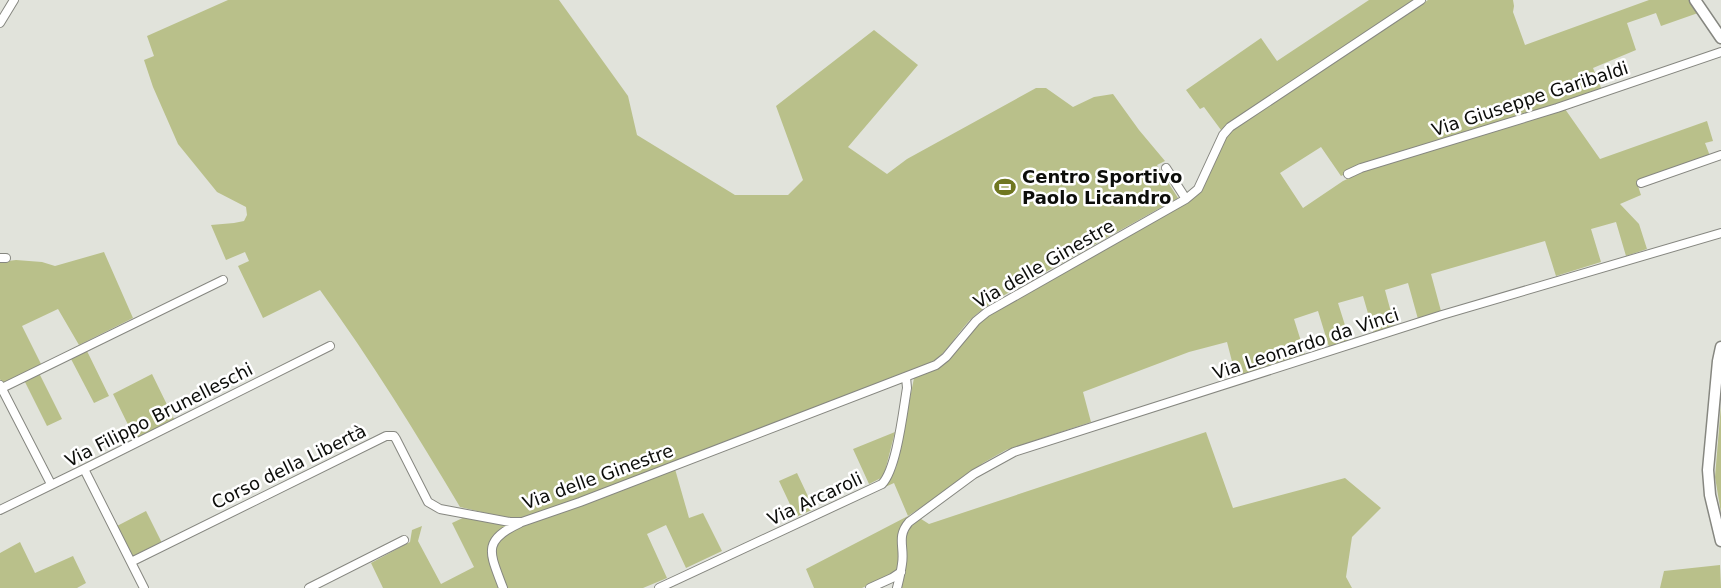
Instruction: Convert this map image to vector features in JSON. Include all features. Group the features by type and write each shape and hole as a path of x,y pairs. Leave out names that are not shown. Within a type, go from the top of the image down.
{"main road":[{"path":"1695,0 1721,37"},
{"path":"1721,347 1708,470 1710,495 1721,541"}],"street":[{"path":"0,23 14,0"},
{"name":"Via delle Ginestre","path":"464,513 510,522 522,522 580,502 906,377 942,361 976,321 1004,301 1186,199 1198,189 1223,135 1230,128 1421,0"},
{"name":"Via Giuseppe Garibaldi","path":"1348,174 1361,168 1557,108 1721,52"},
{"path":"1641,183 1721,155"},
{"path":"1166,168 1186,199"},
{"name":"Via Leonardo da Vinci","path":"901,572 902,531 915,516 974,474 1014,452 1442,315 1721,233"},
{"path":"51,484 1,387 223,280"},
{"name":"Via Filippo Brunelleschi","path":"0,510 330,345"},
{"name":"Via Arcaroli","path":"659,588 882,484 892,467 907,388 906,377"},
{"name":"Corso della Libertà","path":"131,562 386,436 393,436 396,439 428,502 440,509 464,513"},
{"path":"84,470 144,588"},
{"path":"503,588 494,568 492,552 494,539 502,532 522,522"},
{"path":"309,588 404,540"},
{"path":"870,588 901,572"},
{"path":"897,588 901,572"},
{"path":"880,583 892,588"}],"green space":[{"path":"228,0 559,0 628,96 637,135 735,195 788,195 803,180 776,106 874,30 918,65 848,147 887,174 907,159 1036,88 1046,88 1073,107 1094,97 1113,94 1165,161 1157,165 1178,198 999,298 969,321 947,349 931,363 525,519 511,519 460,507 393,397 320,290 263,318 238,266 249,261 245,252 226,260 211,225 244,221 247,215 246,207 217,192 178,144 144,60 154,56 147,36"},
{"path":"1369,0 1415,0 1221,130 1204,107 1200,109 1186,90 1261,38 1277,61"},
{"path":"1428,0 1513,0 1513,12 1525,45 1649,0 1689,0 1698,13 1661,26 1656,13 1627,23 1636,50 1593,68 1602,90 1361,166 1341,176 1321,147 1280,173 1303,208 1343,181 1362,172 1565,109 1600,159 1707,121 1713,141 1705,143 1710,156 1637,183 1641,195 1620,204 1639,224 1647,249 1626,256 1616,222 1591,229 1601,262 1556,276 1545,241 1431,274 1441,311 1418,319 1408,283 1385,290 1395,327 1374,334 1363,296 1338,303 1350,341 1329,347 1318,311 1294,319 1305,354 1236,377 1227,342 1189,352 1083,392 1091,422 1006,450 983,463 908,516 894,483 885,487 896,468 914,378 942,365 977,323 989,315 1190,201 1221,143 1231,130"},
{"path":"104,252 133,318 79,345 58,309 22,326 41,364 2,384 0,379 0,262 16,260 42,262 55,266"},
{"path":"87,351 109,396 94,403 71,359"},
{"path":"39,373 62,419 47,426 24,380"},
{"path":"152,374 174,419 135,439 113,394"},
{"path":"1721,405 1721,513 1715,477"},
{"path":"895,432 884,475 869,484 853,449"},
{"path":"1206,432 1233,508 1345,478 1381,508 1352,537 1346,577 1352,588 899,588 906,530 918,517 929,524"},
{"path":"675,469 689,518 703,513 722,551 686,568 666,525 647,534 667,578 643,588 507,588 495,553 497,542 504,535"},
{"path":"797,473 814,509 796,517 779,481"},
{"path":"146,511 162,543 132,557 117,526"},
{"path":"467,516 507,525 492,538 488,553 499,588 383,588 371,563 410,542 412,530 422,526 418,541 441,584 474,567 452,523"},
{"path":"908,516 899,532 900,555 897,570 862,588 814,588 806,569"},
{"path":"20,542 35,573 73,556 86,583 77,588 0,588 0,553"},
{"path":"1720,565 1721,588 1660,588 1664,571"}],"place":[{"name":"Centro Sportivo Paolo Licandro","path":"1005,187"}]}
